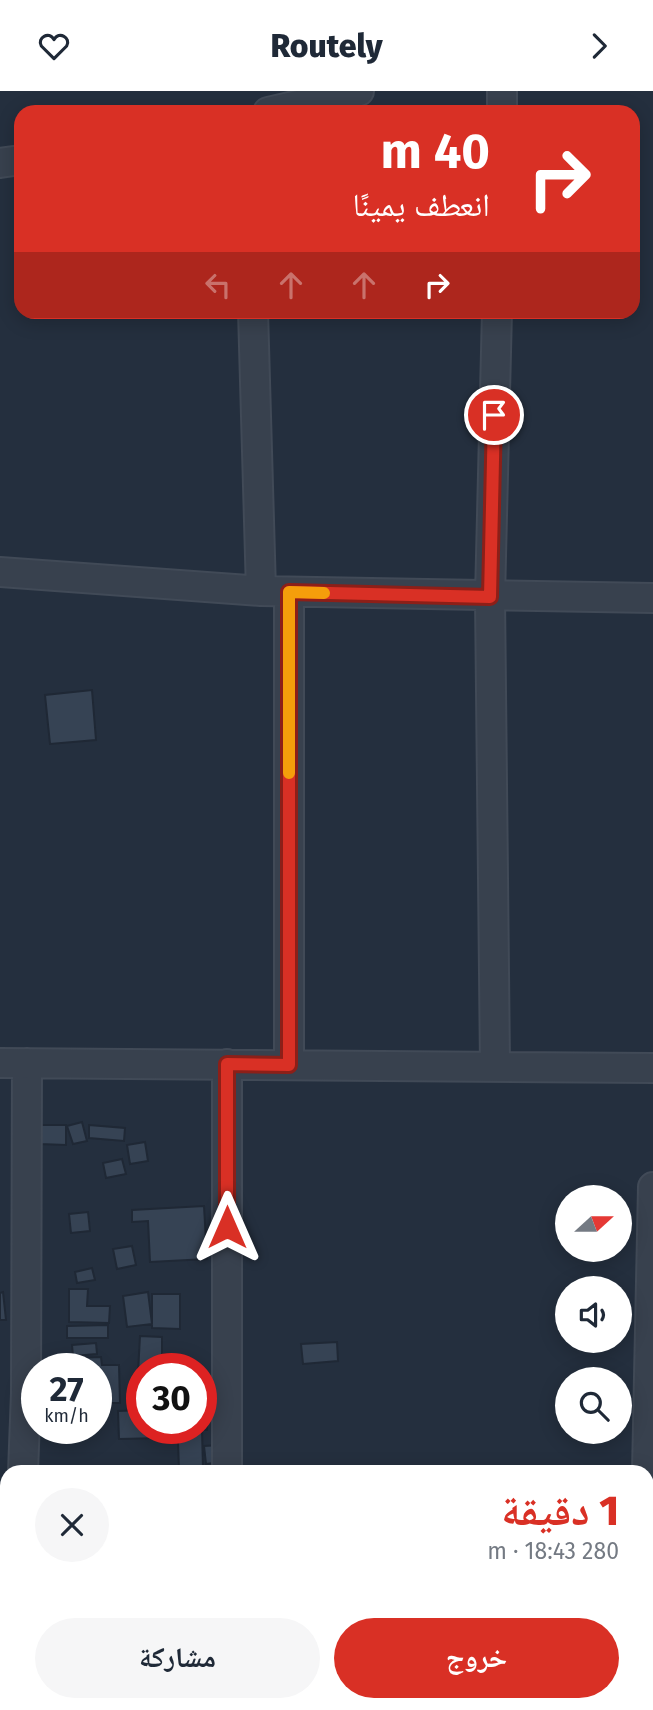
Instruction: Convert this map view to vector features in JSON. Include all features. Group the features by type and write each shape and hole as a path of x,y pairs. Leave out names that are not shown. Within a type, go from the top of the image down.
{"street":[{"path":"282,105 298,97 359,91"},
{"path":"253,319 261,591"},
{"path":"495,1066 490,597 497,319"},
{"path":"0,572 261,591 653,598"},
{"path":"289,592 289,1065"},
{"path":"23,1465 26,1393 13,1063 653,1067"},
{"path":"227,1064 227,1465"},
{"path":"647,1465 653,1187"}],"building":[{"path":"92,690 96,740 50,744 45,695"},
{"path":"82,1122 87,1141 73,1144 67,1126"},
{"path":"39,1125 66,1125 66,1145 39,1144"},
{"path":"89,1125 125,1128 124,1141 89,1138"},
{"path":"145,1142 148,1161 130,1164 127,1145"},
{"path":"122,1159 126,1174 106,1178 103,1163"},
{"path":"204,1206 207,1259 150,1262 148,1221 132,1222 132,1210"},
{"path":"88,1212 90,1231 71,1233 69,1214"},
{"path":"132,1246 136,1265 117,1269 113,1249"},
{"path":"92,1268 95,1280 77,1283 75,1272"},
{"path":"69,1289 88,1289 87,1306 110,1306 109,1323 69,1322"},
{"path":"3,1292 6,1320 0,1320 0,1293"},
{"path":"148,1292 152,1324 127,1327 123,1296"},
{"path":"152,1294 180,1294 180,1329 152,1328"},
{"path":"108,1325 108,1338 67,1338 67,1326"},
{"path":"140,1336 162,1337 162,1353 139,1353"},
{"path":"337,1342 338,1361 303,1364 301,1344"},
{"path":"96,1343 97,1353 73,1353 72,1345"},
{"path":"112,1365 119,1365 120,1403 112,1403"},
{"path":"118,1411 126,1411 126,1439 119,1439"},
{"path":"178,1444 202,1444 203,1465 179,1465"},
{"path":"220,1445 222,1462 206,1464 204,1446"}],"slow traffic":[{"path":"289,773 289,592 324,593"}],"route":[{"path":"227,1227 227,1064 289,1065 289,592 490,597 494,415"}]}
